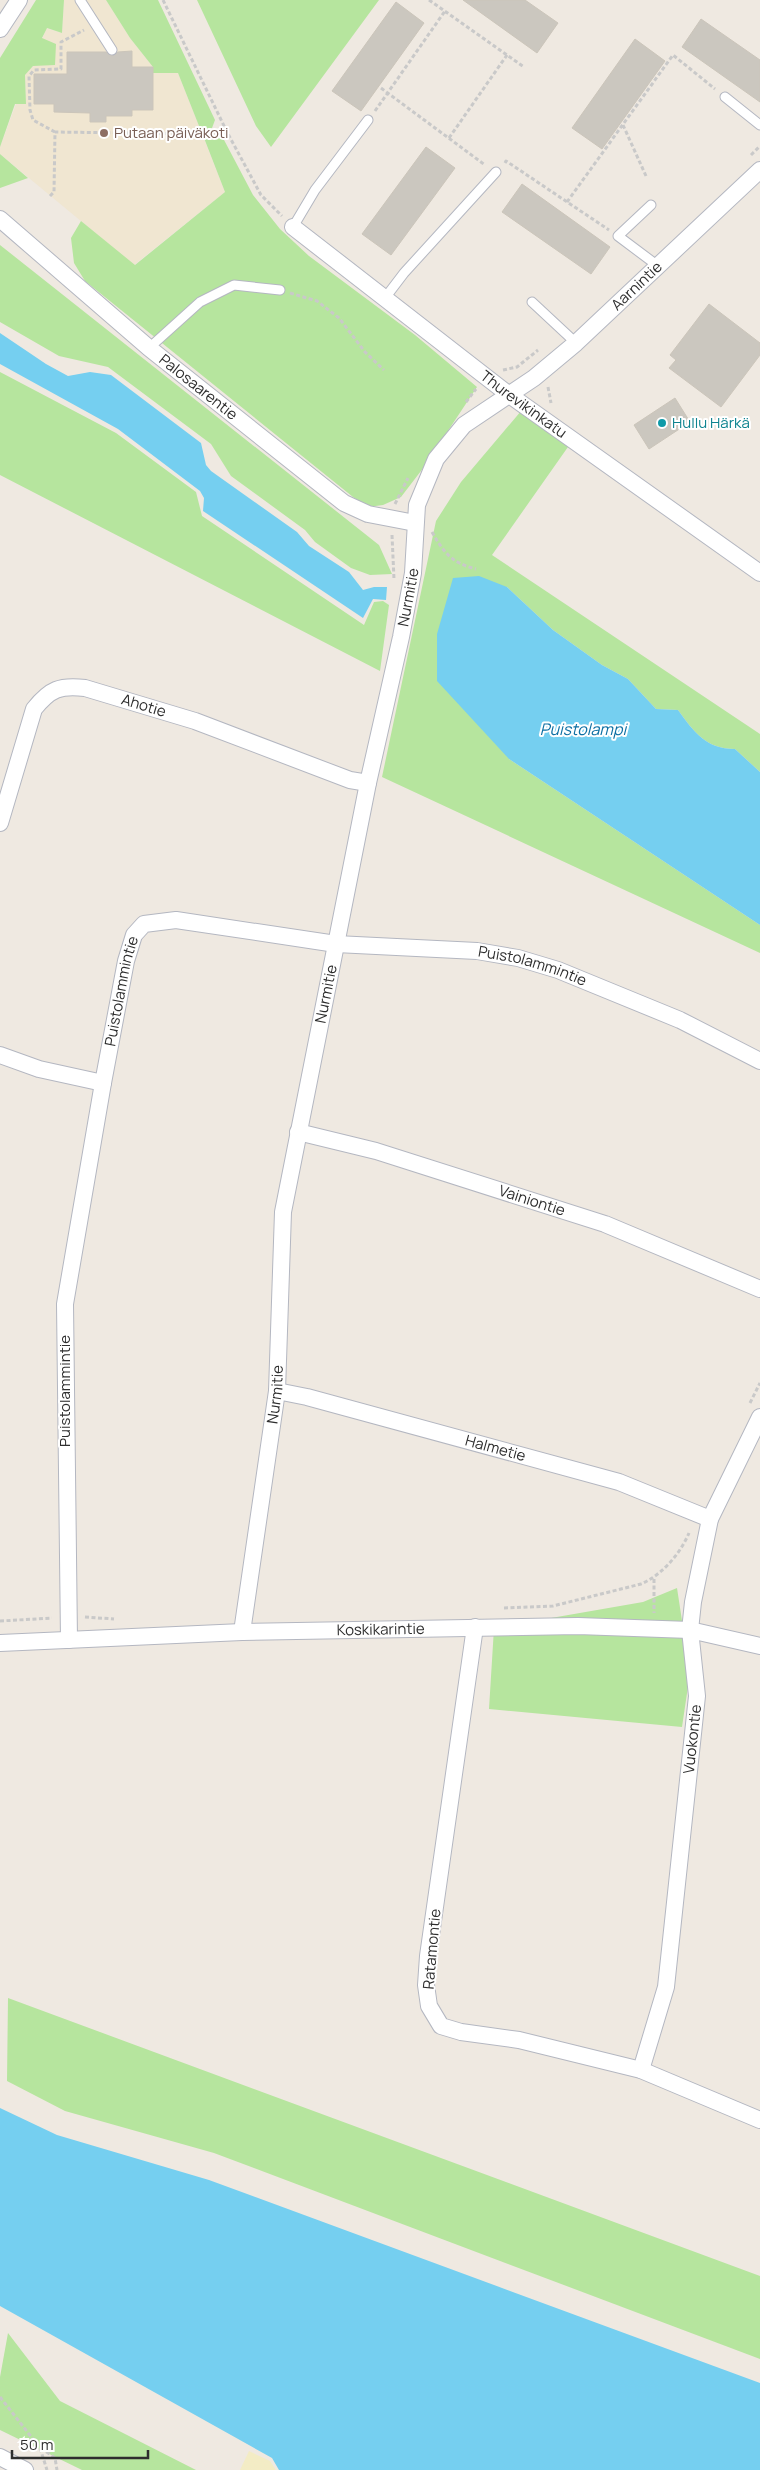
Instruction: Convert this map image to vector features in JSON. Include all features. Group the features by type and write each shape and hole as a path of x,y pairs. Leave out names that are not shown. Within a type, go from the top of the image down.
{"street":[{"path":"0,29 19,0"},
{"name":"Aarnintie","path":"508,394 534,378 576,343 760,170"},
{"name":"Palosaarentie","path":"0,219 149,348 344,503 368,514 415,523"},
{"name":"Thurevikinkatu","path":"293,227 508,394 760,573"},
{"name":"Nurmitie","path":"242,1632 277,1391 283,1212 368,783 401,637 413,573 417,505 436,459 464,425 508,394"},
{"name":"Ahotie","path":"0,822 34,709 45,696 58,688 72,686 85,688 195,721 350,780 368,783"},
{"name":"Puistolammintie","path":"69,1640 65,1304 102,1083 126,962 134,935 144,924 176,920 336,944 477,951 518,958 558,970 680,1020 760,1061"},
{"path":"0,1055 39,1068 102,1083"},
{"name":"Vainiontie","path":"298,1132 376,1151 606,1224 760,1289"},
{"name":"Halmetie","path":"277,1391 307,1397 619,1482 703,1517"},
{"name":"Vuokontie","path":"641,2070 667,1977 697,1696 690,1630 703,1517 754,1413"},
{"name":"Koskikarintie","path":"0,1643 242,1632 578,1626 690,1630 760,1646"},
{"name":"Ratamontie","path":"475,1627 428,1956 426,1985 429,2006 441,2026 461,2032 519,2040 641,2070 760,2120"},
{"path":"0,2457 25,2470"}],"lane":[{"path":"80,0 112,50"},
{"path":"725,97 760,125"},
{"path":"293,227 315,190 368,120"},
{"path":"385,298 404,273 496,172"},
{"path":"652,205 618,236 658,266"},
{"path":"149,348 200,302 234,285 280,290"},
{"path":"532,302 576,343"}],"path":[{"path":"163,0 227,132 261,195 293,227"},
{"path":"429,0 524,67"},
{"path":"368,120 444,11"},
{"path":"95,25 61,42 61,69 34,70 29,76 30,110 33,120 55,132 202,134 227,132"},
{"path":"449,138 506,55"},
{"path":"567,202 673,55 725,97"},
{"path":"623,124 646,176"},
{"path":"50,196 54,192 55,132"},
{"path":"745,160 760,146"},
{"path":"280,290 316,301 338,318 365,352 384,370"},
{"path":"486,376 495,369 505,370 517,366 540,349"},
{"path":"395,503 417,505 442,550 459,565 476,569"},
{"path":"754,1413 760,1383"},
{"path":"496,1609 553,1606 641,1584 654,1578 683,1546 703,1517"},
{"path":"654,1578 654,1628"},
{"path":"0,1621 68,1617 115,1619"},
{"path":"0,2397 40,2448 55,2458 57,2470"},
{"path":"40,2448 47,2470"}],"shaded area":[{"name":"Putaan päiväkoti","path":"64,0 106,0 130,38 153,67 178,73 225,192 134,265 0,154 0,147 16,104 26,104 25,75 33,66 46,28 62,33"}],"green space":[{"path":"36,0 64,0 62,33 47,28 42,38 56,44 55,65 33,66 25,75 26,104 15,104 0,147 0,58"},
{"path":"106,0 158,0 215,120 212,128 201,131 178,73 153,73 153,67 130,38"},
{"path":"197,0 379,0 271,147 256,126"},
{"path":"204,138 223,138 253,195 280,229 309,256 415,335 477,387 424,467 401,497 383,505 368,507 353,497 85,281 74,263 71,238 81,221 135,265 225,192"},
{"path":"0,154 28,178 0,188"},
{"path":"0,245 379,545 392,574 370,575 351,568 315,542 305,530 231,476 211,444 108,367 59,356 0,322"},
{"path":"0,372 116,433 196,492 202,516 364,625 374,602 383,601 389,605 380,671 0,475"},
{"path":"527,404 575,437 492,555 760,734 760,772 735,749 716,746 702,738 678,710 656,709 628,679 602,665 553,630 507,587 509,759 760,925 760,953 382,777 436,521 461,482"},
{"path":"677,1588 690,1673 682,1727 489,1709 494,1628 643,1602"},
{"path":"8,1998 760,2276 760,2359 214,2153 65,2111 7,2081"},
{"path":"8,2333 60,2401 196,2470 82,2470 0,2430 0,2377"}],"sand":[{"path":"249,2451 270,2461 276,2470 240,2470"}],"water":[{"path":"0,333 46,364 68,376 90,372 111,375 201,443 206,465 211,471 297,532 309,546 349,572 363,590 374,587 387,587 386,600 373,599 363,618 203,511 204,498 200,491 118,429 0,364"},
{"name":"Puistolampi","path":"479,576 507,587 553,630 602,665 628,679 656,709 678,710 702,738 716,746 735,749 760,772 760,925 509,759 437,681 437,634 453,578"},
{"path":"0,2108 57,2135 209,2180 760,2383 760,2470 279,2470 272,2458 0,2306"}],"building":[{"path":"463,0 525,0 558,23 537,53"},
{"path":"396,2 424,23 361,111 332,91"},
{"path":"701,19 760,60 760,102 682,47"},
{"path":"635,39 665,61 602,149 572,128"},
{"path":"132,51 132,67 153,67 153,110 132,110 132,116 106,116 106,122 90,122 90,113 54,112 54,104 34,104 34,74 67,74 67,52 106,52 112,56 118,52"},
{"path":"426,147 455,168 391,255 362,234"},
{"path":"522,184 610,247 591,274 502,212"},
{"path":"709,304 760,343 760,355 721,407 669,368 676,360 670,355"},
{"name":"Hullu Härkä","path":"675,398 690,422 649,449 634,425"}],"place":[{"name":"Putaan päiväkoti","path":"104,133"},
{"name":"Hullu Härkä","path":"662,423"}]}
